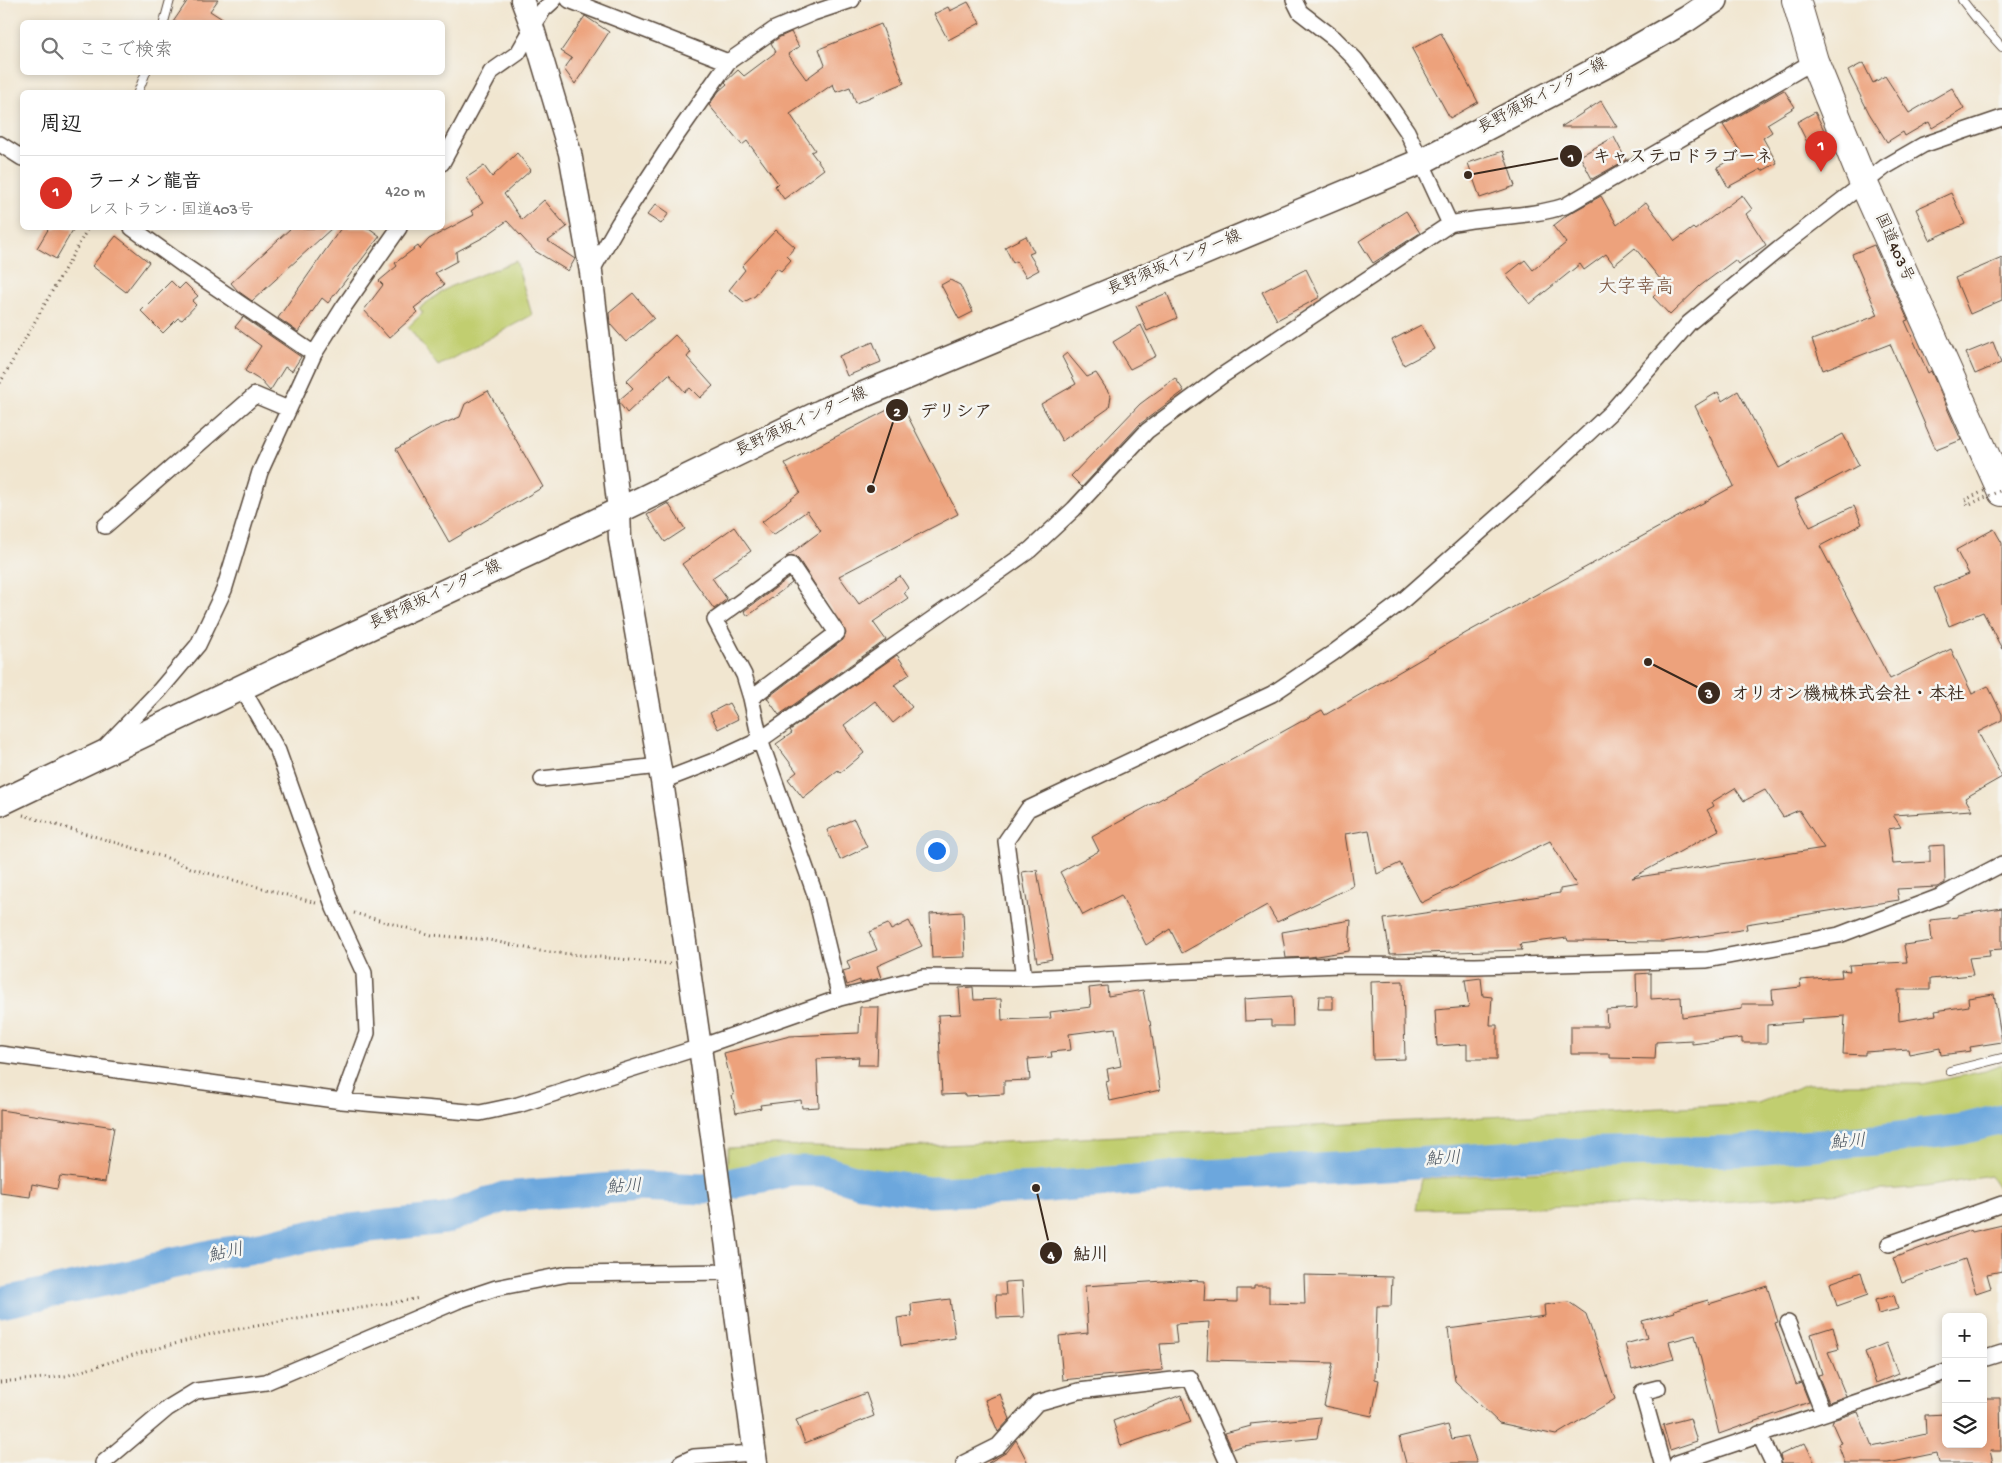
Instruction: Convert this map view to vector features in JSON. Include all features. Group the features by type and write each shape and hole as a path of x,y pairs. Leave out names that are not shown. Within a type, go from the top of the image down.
{"highway":[{"name":"国道403号","path":"1796,0 1814,61 1864,184 1996,491"}],"main road":[{"name":"長野須坂インター線","path":"0,803 822,412 1422,160 1608,64 1687,19 1716,0"}],"street":[{"path":"522,0 533,29 570,153 591,272 619,510 620,539 660,774 700,1048 755,1458 694,1457 681,1463"},
{"path":"445,157 491,72 518,53 543,10 554,0"},
{"path":"569,0 728,62"},
{"path":"591,272 619,223 674,139 728,62 775,29 813,10 852,0"},
{"path":"1294,0 1300,12 1335,39 1356,59 1407,131 1450,224"},
{"path":"542,780 660,774 720,759 760,740 1030,550 1074,509 1146,431 1223,375 1450,224 1473,219 1548,212 1565,206 1814,61"},
{"path":"1024,978 1006,841 1028,809 1272,694 1333,653 1400,603 1611,412 1689,323 1778,249 1885,167 1923,145 2002,118"},
{"path":"0,144 20,157"},
{"path":"135,230 314,354"},
{"path":"96,757 159,691 198,645 224,590 260,472 314,354 343,308 398,230"},
{"path":"106,526 255,395 288,409"},
{"path":"752,698 837,633 791,565 715,620 744,676 752,698 760,740 815,894 840,998"},
{"path":"242,688 278,750 334,908 364,973 367,1033 342,1101"},
{"path":"0,1054 342,1101 480,1113 518,1106 700,1048 840,998 923,978 1024,978 1339,965 1475,966 1707,960 1839,935 1939,897 2002,864"},
{"path":"1889,1244 2002,1204"},
{"path":"103,1463 168,1408 196,1391 266,1382 457,1301 496,1288 568,1274 661,1272 730,1267"},
{"path":"1788,1323 1822,1413"},
{"path":"1986,1358 2002,1353"},
{"path":"1678,1463 1942,1373"},
{"path":"964,1463 998,1446 1037,1404 1079,1391 1190,1378 1228,1463"},
{"path":"1658,1388 1637,1394 1662,1463"},
{"path":"1759,1434 1773,1463"}],"lane":[{"path":"165,20 170,0"},
{"path":"1962,0 2002,47"},
{"path":"139,90 145,75"},
{"path":"1950,1071 2002,1058"}],"path":[{"path":"0,383 87,230"},
{"path":"1996,491 1968,505 1965,500 1996,491"},
{"path":"0,1382 66,1376 214,1333 398,1300 425,1298"}],"green space":[{"path":"516,261 532,315 438,366 408,327 423,313 419,308 449,287"},
{"path":"2002,1065 2002,1111 1967,1121 1857,1135 1750,1142 1376,1154 923,1184 848,1172 814,1160 727,1177 728,1148 776,1145 888,1148 1758,1103 1807,1084 1922,1084 1985,1071"},
{"path":"2002,1131 2001,1192 1990,1176 1925,1187 1692,1204 1416,1209 1422,1179 1932,1147"}],"building":[{"path":"188,0 218,0 210,11 224,20 174,20"},
{"path":"968,2 980,23 948,40 934,14 948,7 950,11"},
{"path":"585,16 609,32 575,84 564,69 572,58 561,51"},
{"path":"881,24 904,83 856,103 850,87 836,92 833,84 790,114 815,150 811,152 824,169 784,199 775,186 778,183 747,141 742,145 709,105 719,91 727,84 725,82 738,70 744,76 776,52 771,43 780,37 791,32 799,47 788,54 806,79 825,65 819,49"},
{"path":"1441,33 1478,102 1450,118 1412,49"},
{"path":"1863,63 1873,83 1885,76 1909,113 1952,88 1964,109 1932,128 1929,122 1905,136 1903,132 1887,142 1869,113 1848,71"},
{"path":"1784,90 1795,107 1767,124 1772,132 1763,138 1777,163 1762,171 1761,169 1728,187 1717,167 1742,154 1723,125"},
{"path":"1601,101 1617,127 1561,127"},
{"path":"1815,112 1829,140 1811,150 1797,122"},
{"path":"1614,137 1626,160 1592,179 1580,156"},
{"path":"1503,151 1515,186 1480,198 1468,163"},
{"path":"517,153 531,170 504,194 522,220 544,200 567,227 548,241 575,259 568,271 535,251 507,221 484,237 456,252 457,261 435,273 444,285 414,308 418,312 389,338 364,310 383,285 379,281 397,266 395,263 418,246 420,249 429,239 474,215 471,211 483,203 466,178 484,166 492,177"},
{"path":"1951,193 1965,224 1930,240 1916,209"},
{"path":"1742,195 1752,209 1746,214 1766,245 1738,264 1735,260 1700,286 1670,315 1653,297 1665,285 1635,248 1614,265 1606,254 1584,270 1580,264 1530,304 1506,275 1525,260 1533,270 1566,243 1553,226 1567,215 1601,196 1617,225 1646,202 1675,241 1693,228 1695,230"},
{"path":"656,204 669,213 661,224 647,215"},
{"path":"1406,211 1420,233 1373,263 1359,241"},
{"path":"48,230 73,230 56,259 37,248"},
{"path":"289,230 330,230 252,301 238,291 231,283"},
{"path":"340,230 372,230 380,236 328,303 322,298 298,332 278,318"},
{"path":"776,230 795,247 787,256 791,260 781,271 777,268 755,296 744,302 729,290 745,270 742,266"},
{"path":"116,236 149,262 126,292 92,266"},
{"path":"1026,236 1034,252 1029,254 1039,270 1026,277 1016,261 1013,263 1005,247"},
{"path":"1874,245 1908,320 1905,321 1928,373 1931,371 1961,440 1936,450 1890,344 1823,370 1812,340 1878,315 1852,254"},
{"path":"2002,258 2002,300 1970,314 1955,278"},
{"path":"1306,269 1320,297 1277,320 1262,292"},
{"path":"950,280 960,285 973,312 959,319 941,285"},
{"path":"171,281 179,289 185,283 198,296 192,301 196,305 182,320 178,318 163,333 141,311"},
{"path":"633,293 654,318 626,342 610,324 609,313"},
{"path":"1167,293 1177,318 1147,331 1136,306"},
{"path":"243,317 301,357 292,371 285,367 270,391 261,381 245,371 261,346 235,327"},
{"path":"1141,325 1156,356 1130,369 1113,342"},
{"path":"1421,325 1434,349 1404,365 1392,340"},
{"path":"675,335 691,352 687,357 713,386 700,398 690,388 685,392 669,374 627,413 619,400 633,388 626,381"},
{"path":"873,342 881,362 847,376 839,356"},
{"path":"1993,342 2001,363 1975,374 1966,353"},
{"path":"1067,353 1087,377 1096,373 1111,396 1109,408 1062,441 1041,404 1076,384 1062,357"},
{"path":"1175,378 1184,391 1140,424 1082,487 1071,476 1140,404"},
{"path":"488,391 543,487 449,542 396,449 430,429 460,417 465,404"},
{"path":"1738,391 1779,468 1843,434 1859,465 1795,499 1810,527 1854,506 1862,524 1820,546 1890,679 1951,649 1972,694 1988,686 2002,714 2002,720 1978,732 2002,777 1965,798 1972,810 1893,815 1901,827 1888,829 1893,864 1930,862 1930,846 1944,845 1945,883 1937,887 1897,889 1899,900 1746,924 1747,929 1663,942 1568,941 1567,938 1520,944 1522,950 1390,954 1384,919 1560,893 1560,889 1577,886 1550,841 1421,903 1400,863 1377,874 1369,830 1345,834 1353,886 1277,922 1267,905 1182,953 1170,929 1146,945 1121,895 1083,915 1060,872 1099,851 1092,837 1322,710 1325,715 1466,633 1734,486 1695,406 1718,392 1722,401","holes":["1735,788 1744,801 1765,790 1783,817 1799,810 1824,848 1632,878 1719,830 1707,810 1714,806 1712,802"]},
{"path":"901,403 958,514 839,576 859,604 900,576 908,588 904,593 908,598 873,622 886,640 779,715 767,698 843,640 846,633 799,560 795,556 786,557 821,531 807,511 773,535 762,522 800,492 785,463"},
{"path":"668,503 685,529 665,542 647,515"},
{"path":"734,527 751,551 712,578 727,599 714,609 682,564"},
{"path":"1994,529 2002,543 2002,649 1983,612 1949,626 1934,588 1969,574 1956,550"},
{"path":"789,578 792,583 748,616 744,611"},
{"path":"897,655 910,674 894,685 912,707 893,723 875,701 844,725 864,753 840,773 838,770 803,798 788,779 797,772 776,744 792,733 790,730"},
{"path":"729,703 738,719 718,729 710,713"},
{"path":"854,819 867,847 840,860 827,830"},
{"path":"1037,870 1052,959 1037,962 1022,872"},
{"path":"2002,908 2002,949 1989,950 1990,956 1969,958 1973,975 1930,979 1930,990 1898,990 1899,1021 1936,1015 1935,1011 1969,1006 1968,998 1994,994 2002,1042 1970,1047 1971,1051 1941,1055 1940,1048 1909,1054 1908,1049 1865,1052 1865,1055 1843,1054 1845,1016 1801,1019 1802,1022 1767,1025 1767,1043 1742,1043 1742,1038 1692,1044 1692,1040 1656,1042 1655,1059 1610,1058 1610,1054 1571,1054 1571,1026 1607,1026 1606,1010 1637,1008 1636,974 1651,973 1651,999 1681,997 1682,1017 1742,1009 1742,1004 1773,1004 1772,990 1801,987 1800,980 1842,977 1841,970 1850,971 1849,965 1907,962 1904,945 1932,941 1930,920 1958,917 1958,915"},
{"path":"963,912 965,957 932,958 930,914"},
{"path":"1351,920 1349,951 1310,957 1286,958 1282,932"},
{"path":"909,921 922,946 877,966 881,978 860,983 860,980 847,985 843,971 850,969 847,961 877,950 869,932 888,924 891,930"},
{"path":"1481,978 1483,996 1492,997 1490,1025 1497,1025 1497,1059 1467,1059 1467,1044 1437,1046 1435,1010 1469,1007 1465,980"},
{"path":"1403,981 1405,1059 1373,1060 1371,982"},
{"path":"1107,986 1108,996 1143,990 1150,1021 1160,1090 1110,1101 1106,1082 1109,1081 1107,1069 1121,1066 1115,1028 1069,1034 1071,1050 1051,1052 1052,1057 1028,1059 1030,1080 1004,1081 1004,1094 942,1095 938,1015 961,1014 959,988 973,987 974,1000 1001,999 1002,1020 1051,1018 1050,1012 1091,1007 1089,988"},
{"path":"1292,996 1293,1026 1271,1026 1271,1020 1245,1021 1244,999"},
{"path":"1319,996 1333,996 1333,1009 1318,1009"},
{"path":"860,1007 879,1007 877,1065 858,1065 859,1057 817,1059 819,1107 802,1108 801,1100 760,1105 761,1108 736,1113 732,1095 734,1095 724,1053 790,1036 859,1033"},
{"path":"0,1110 114,1127 105,1182 60,1176 57,1189 32,1184 30,1197 0,1193"},
{"path":"2002,1225 2002,1271 1987,1274 1991,1288 1976,1293 1965,1259 1902,1282 1893,1258 1971,1230 1972,1232"},
{"path":"1861,1272 1868,1295 1837,1306 1830,1283"},
{"path":"1304,1275 1392,1277 1391,1306 1377,1306 1375,1379 1379,1380 1372,1416 1324,1406 1333,1363 1207,1360 1209,1322 1175,1324 1177,1343 1160,1344 1163,1370 1063,1380 1059,1336 1088,1333 1085,1286 1180,1280 1205,1281 1204,1301 1237,1302 1237,1289 1254,1289 1254,1286 1269,1286 1269,1303 1305,1304"},
{"path":"1022,1281 1024,1317 997,1318 996,1295 1006,1295 1005,1282"},
{"path":"1767,1286 1778,1322 1775,1323 1796,1384 1801,1382 1809,1402 1719,1434 1695,1335 1669,1342 1674,1359 1632,1370 1625,1344 1647,1338 1642,1321 1708,1300 1709,1304"},
{"path":"1894,1295 1898,1309 1878,1314 1875,1300"},
{"path":"950,1299 955,1338 901,1346 897,1318 912,1316 911,1304"},
{"path":"1569,1302 1586,1314 1615,1399 1556,1435 1499,1423 1455,1381 1448,1329 1545,1316 1544,1305"},
{"path":"1833,1327 1839,1349 1828,1352 1846,1396 1829,1402 1818,1375 1822,1374 1811,1334"},
{"path":"1886,1343 1898,1374 1876,1383 1865,1352"},
{"path":"866,1393 874,1416 805,1443 796,1420"},
{"path":"1000,1394 1010,1419 998,1432 985,1400"},
{"path":"1181,1395 1191,1422 1121,1446 1113,1421"},
{"path":"1987,1398 2000,1398 2001,1451 1990,1451 1993,1463 1939,1463 1937,1453 1888,1463 1845,1463 1838,1444 1841,1443 1832,1423 1833,1420 1858,1412 1872,1446 1926,1434 1925,1415 1942,1414 1942,1448 1987,1448"},
{"path":"1321,1417 1317,1438 1242,1446 1232,1449 1225,1433 1251,1426 1250,1424"},
{"path":"1690,1418 1697,1441 1670,1450 1663,1425"},
{"path":"1448,1425 1452,1439 1467,1436 1477,1463 1406,1463 1399,1437"},
{"path":"1016,1440 1028,1463 988,1463 1007,1452"},
{"path":"1805,1443 1815,1463 1782,1463 1780,1455"}],"waterway":[{"name":"鮎川","path":"0,1303 132,1275 220,1253 256,1248 332,1231 445,1219 504,1197 638,1186 704,1189 791,1171 825,1171 860,1182 929,1192 1036,1188 1169,1177 1544,1154 1739,1151 1876,1140 1963,1129 2002,1119"}],"place":[{"name":"ラーメン龍音","path":"1821,172"},
{"name":"キャステロドラゴーネ","path":"1468,175"},
{"name":"デリシア","path":"871,489"},
{"name":"オリオン機械株式会社・本社","path":"1648,662"},
{"name":"鮎川","path":"1036,1188"}],"district":[{"name":"大字幸高","path":"1636,288"}]}
